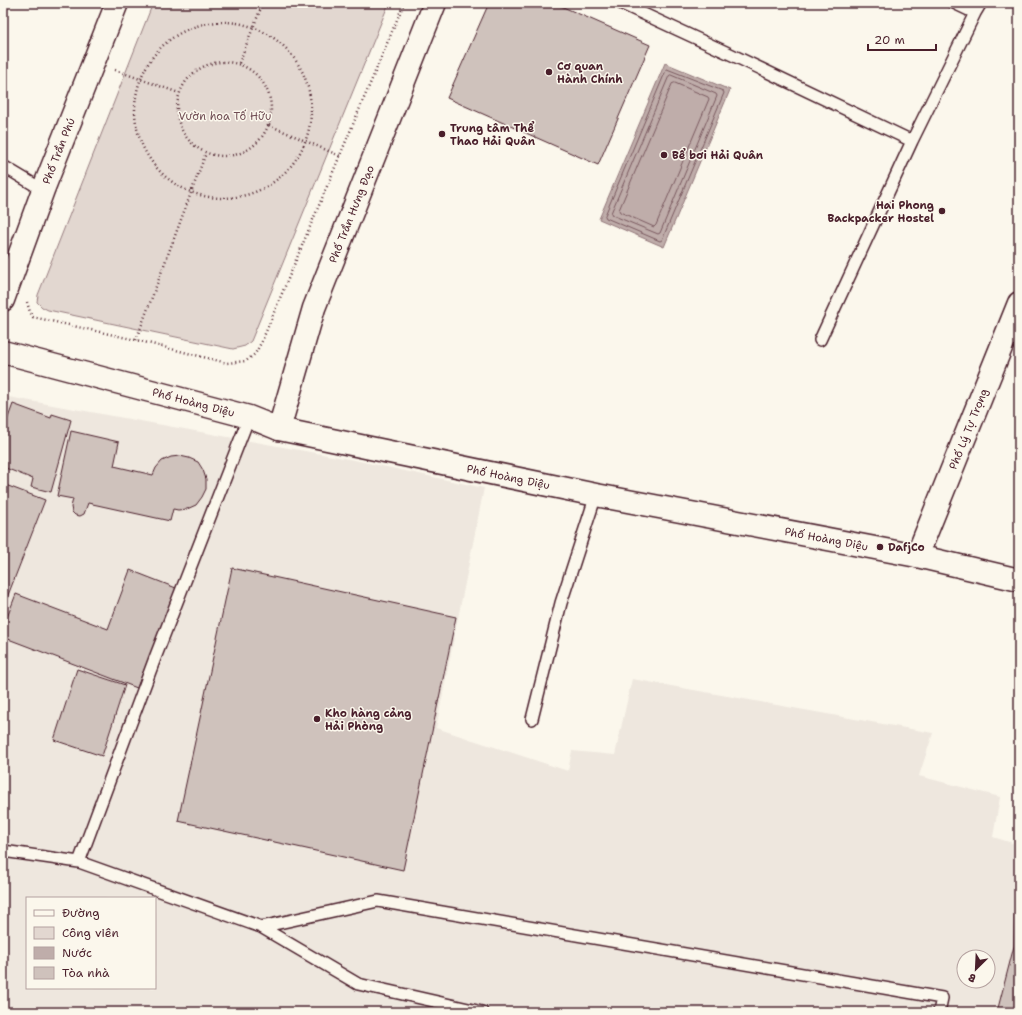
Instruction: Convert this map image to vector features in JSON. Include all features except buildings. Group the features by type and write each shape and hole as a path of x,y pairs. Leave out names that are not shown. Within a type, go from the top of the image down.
{"main road":[{"name":"Phố Trần Phú","path":"3,300 43,190 117,3"},
{"name":"Phố Trần Hưng Đạo","path":"279,428 314,308 435,3"},
{"name":"Phố Lý Tự Trọng","path":"917,556 1019,303"},
{"name":"Phố Hoàng Diệu","path":"3,352 249,417 279,428 596,494 917,556 1019,580"}],"lane":[{"path":"620,3 912,141"},
{"path":"954,3 975,14"},
{"path":"820,340 912,141 981,3"},
{"path":"3,166 43,190"},
{"path":"79,862 155,658 249,417"},
{"path":"532,719 561,603 596,494"},
{"path":"3,850 79,862 261,927 358,984 482,1012"},
{"path":"261,927 378,901 942,998 939,1012"}],"path":[{"path":"239,64 262,3"},
{"path":"28,297 27,302 33,317 136,340 227,363 246,362 255,354 262,342 404,3"},
{"path":"223,22 253,28 277,41 296,61 308,87 311,114 306,141 292,165 272,184 246,196 219,199 191,193 165,177 146,154 135,125 135,94 146,66 166,42 192,27 223,22"},
{"path":"224,61 239,64 252,70 263,81 270,95 272,110 269,125 262,138 250,149 236,155 222,156 206,153 194,146 184,135 178,122 176,107 179,92 186,80 196,70 209,63 224,61"},
{"path":"112,77 118,63"},
{"path":"115,70 179,92"},
{"path":"269,125 340,156"},
{"path":"136,340 206,153"}],"shaded area":[{"path":"3,396 354,460 484,488 436,728 568,771 572,751 615,755 632,679 933,733 919,776 1000,797 993,837 1019,845 1019,1012 3,1012"}],"green space":[{"name":"Vườn hoa Tố Hữu","path":"153,3 389,3 251,341 245,346 233,349 48,310 37,302 38,295"}],"water":[{"name":"Bể bơi Hải Quân","path":"665,63 730,90 664,247 599,219"}],"place":[{"name":"Cơ quan Hành Chính","path":"549,72"},
{"name":"Trung tâm Thể Thao Hải Quân","path":"442,134"},
{"name":"Bể bơi Hải Quân","path":"664,155"},
{"name":"Hai Phong Backpacker Hostel","path":"942,211"},
{"name":"DafjCo","path":"880,547"},
{"name":"Kho hàng cảng Hải Phòng","path":"317,719"}]}
